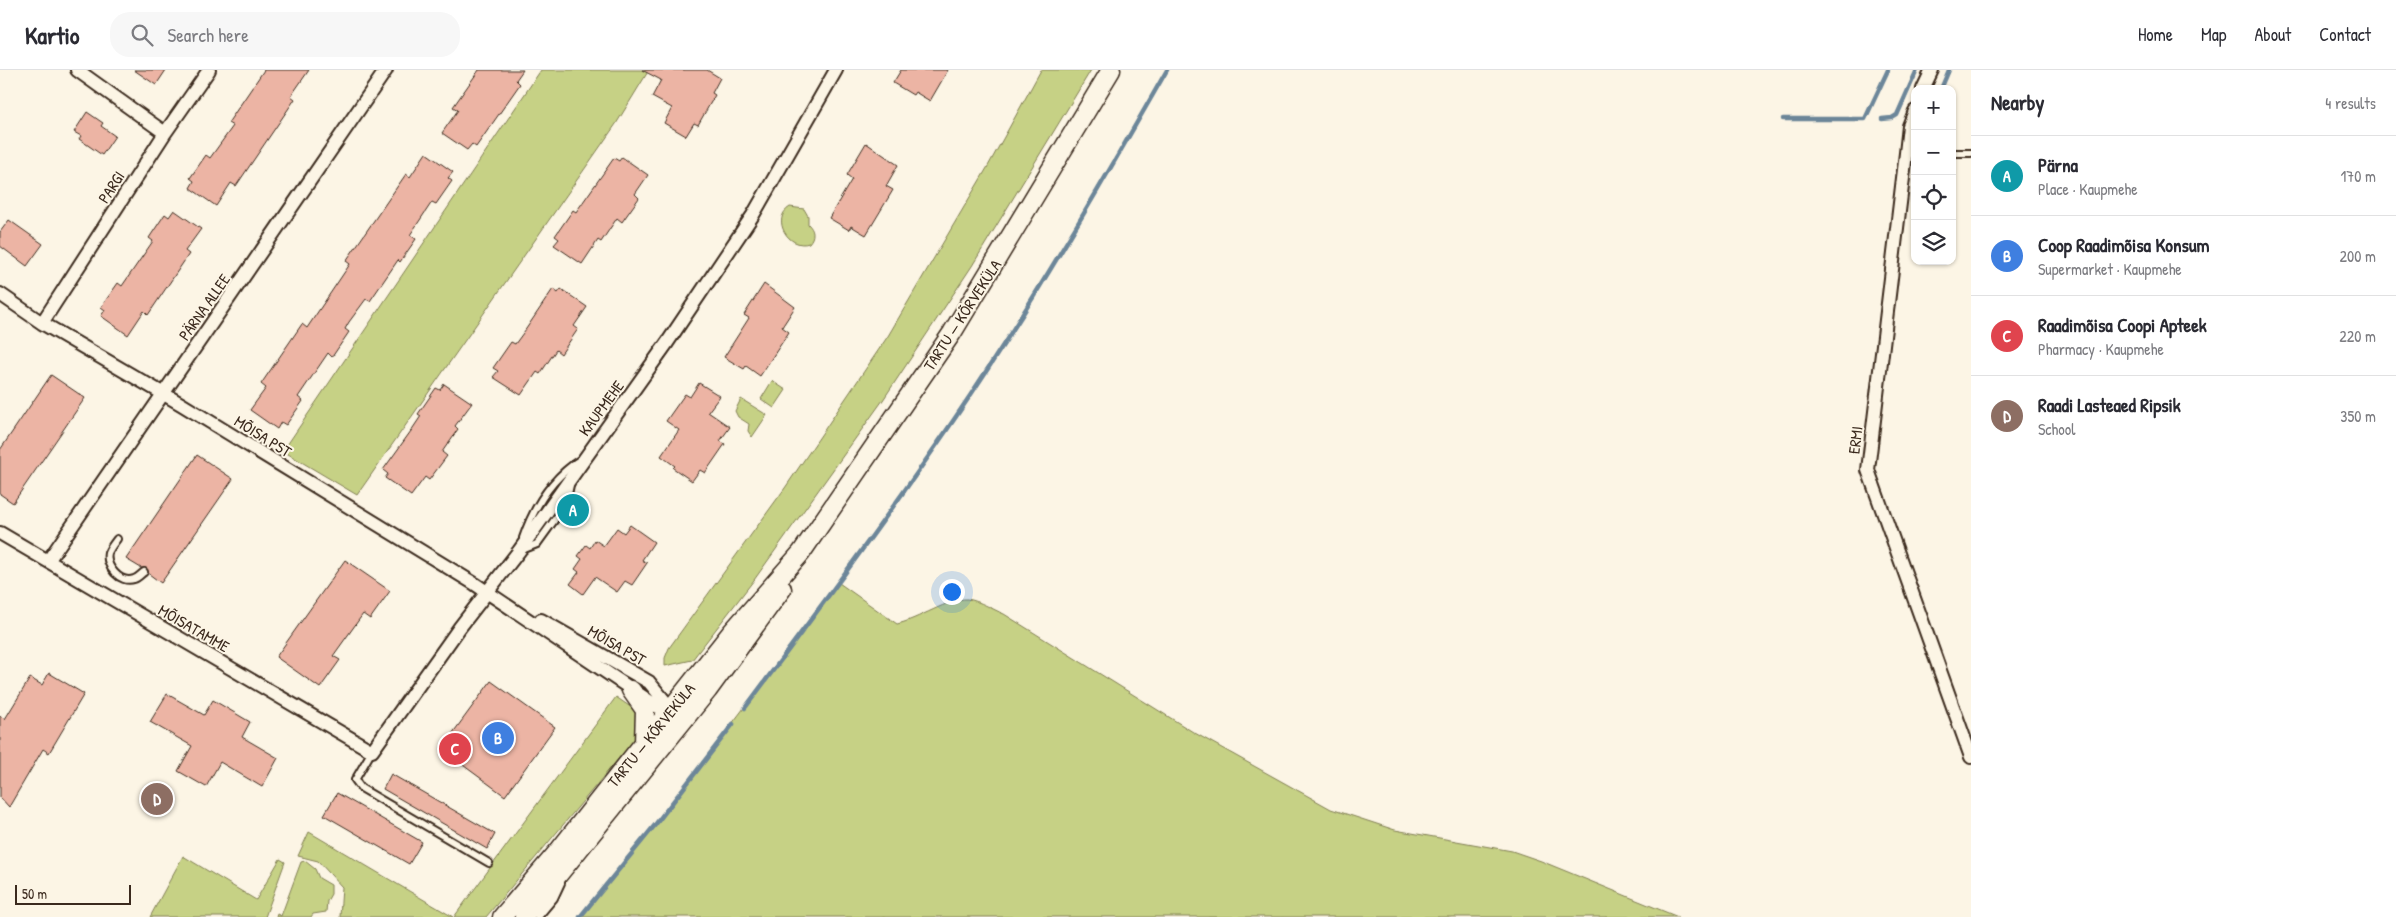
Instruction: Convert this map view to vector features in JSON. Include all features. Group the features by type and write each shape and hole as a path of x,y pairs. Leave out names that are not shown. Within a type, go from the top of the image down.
{"main road":[{"name":"TARTU — KÕRVEKÜLA","path":"524,917 571,861 678,715 730,634 800,553 952,333 1111,70"},
{"path":"631,690 645,710 644,744"},
{"name":"TARTU — KÕRVEKÜLA","path":"502,917 644,744 678,715"}],"street":[{"path":"76,70 165,133"},
{"name":"PARGI","path":"42,323 165,133 209,70"},
{"name":"PÄRNA ALLEE","path":"48,561 386,70"},
{"name":"KAUPMEHE","path":"372,752 460,627 519,551 667,343 753,215 836,70"},
{"path":"1925,85 1932,70"},
{"name":"ERMI","path":"1911,123 1910,153 1868,470 1971,757"},
{"name":"MÕISA PST","path":"0,294 42,323 163,394 509,606 658,707 678,715"},
{"name":"MÕISATAMME","path":"0,534 372,752"},
{"name":"MÕISA PST","path":"509,606 547,623 649,682 678,715"}],"lane":[{"path":"1956,153 1971,153"},
{"path":"519,551 536,508 562,471 588,454"},
{"path":"117,539 109,552 110,567 123,579 129,580 136,579 144,572"},
{"path":"372,752 355,780 361,788 489,863"},
{"path":"538,917 554,898 571,861"}],"green space":[{"path":"541,70 649,70 616,124 357,495 283,451"},
{"path":"1041,70 1091,70 972,266 883,400 754,580 692,660 665,666 665,658 669,648 785,488 888,336 987,168"},
{"path":"790,207 804,209 808,216 808,224 813,233 809,243 795,242 784,232 782,219 784,212"},
{"path":"772,381 786,390 774,408 761,399"},
{"path":"741,399 767,415 752,437 748,431 749,424 738,417 735,411"},
{"path":"839,583 897,624 960,600 967,599 981,603 1004,614 1193,732 1331,809 1395,830 1512,851 1678,917 580,917 655,825"},
{"path":"616,697 635,710 639,727 634,740 486,917 454,917"},
{"path":"309,832 453,917 340,917 342,887 318,861 298,856"},
{"path":"183,856 256,900 280,859 285,862 265,917 150,917"},
{"path":"305,861 315,869 319,878 331,885 331,894 327,901 326,912 313,914 311,917 276,917 277,914 281,916 301,862"}],"building":[{"path":"134,70 166,70 156,85"},
{"path":"264,70 309,70 291,96 295,99 236,186 231,183 216,206 190,188 194,181 190,178 206,155 210,158 233,126 228,123"},
{"path":"479,70 523,70 516,80 520,84 476,147 472,144 467,150 442,133 458,110 453,107"},
{"path":"642,70 707,70 720,78 712,93 715,95 698,125 694,123 686,136 664,123 672,108 652,97 661,80"},
{"path":"901,70 948,70 930,101 915,92 913,95 893,83"},
{"path":"87,112 103,123 101,126 115,136 102,155 79,139 81,136 74,132"},
{"path":"866,143 898,165 886,186 893,190 866,235 851,226 849,230 829,218 852,179 847,175"},
{"path":"426,153 453,172 448,178 452,181 436,204 432,202 410,235 416,239 400,262 398,260 370,301 366,299 349,322 345,329 349,332 332,357 328,353 298,397 303,401 286,425 281,422 277,429 250,410 266,388 261,384 302,324 307,328 350,264 346,261 406,174 410,177"},
{"path":"622,157 648,175 635,194 639,198 622,222 617,218 601,242 598,240 582,264 554,245 559,239 555,236 573,210 576,212 614,158 619,161"},
{"path":"174,210 201,229 185,251 189,254 148,315 144,311 128,335 101,316 105,310 101,307 118,283 122,286 153,241 149,238 165,214 169,217"},
{"path":"9,220 43,244 27,266 0,246 0,232"},
{"path":"764,284 795,307 782,327 789,332 760,376 746,366 744,369 724,357 749,318 744,315"},
{"path":"553,289 558,293 561,289 587,307 574,326 578,329 561,354 556,350 540,374 537,372 521,395 493,377 498,371 493,368 511,342 515,344"},
{"path":"51,375 85,398 13,503 0,494 0,450"},
{"path":"699,383 720,396 708,412 730,427 720,441 725,444 705,473 700,470 692,481 673,468 675,466 661,456 679,430 666,421 685,394 690,397"},
{"path":"444,384 472,403 455,426 458,429 442,452 447,456 429,480 425,477 411,496 385,478 388,474 383,470 421,416 418,414 436,388 440,390"},
{"path":"197,455 233,479 161,583 149,574 146,568 141,568 126,559"},
{"path":"630,525 654,542 642,560 647,563 632,585 625,581 617,592 595,577 583,594 570,584 579,572 575,569 582,559 578,556 586,545 590,548 595,540 604,546 617,528 624,533"},
{"path":"345,560 390,591 370,619 363,614 333,656 340,660 320,688 276,657"},
{"path":"49,673 84,694 49,753 43,749 9,807 0,797 0,716 5,719 30,678 42,685"},
{"path":"491,681 555,727 505,796 441,749"},
{"path":"167,694 204,715 213,700 250,722 242,737 278,758 262,787 220,762 206,787 178,771 192,746 150,722"},
{"path":"391,774 495,834 487,849 383,789"},
{"path":"337,793 422,842 409,864 324,815"}],"waterway":[{"path":"745,708 928,458 982,378 1063,248 1167,70"},
{"path":"1783,119 1865,119 1888,70"},
{"path":"1882,119 1892,118 1897,115 1917,70"},
{"path":"1943,85 1949,70"},
{"path":"580,917 655,825 733,724"}],"place":[{"name":"Pärna","path":"573,510"},
{"name":"Coop Raadimõisa Konsum","path":"498,738"},
{"name":"Raadimõisa Coopi Apteek","path":"455,749"},
{"name":"Raadi Lasteaed Ripsik","path":"157,799"}]}
